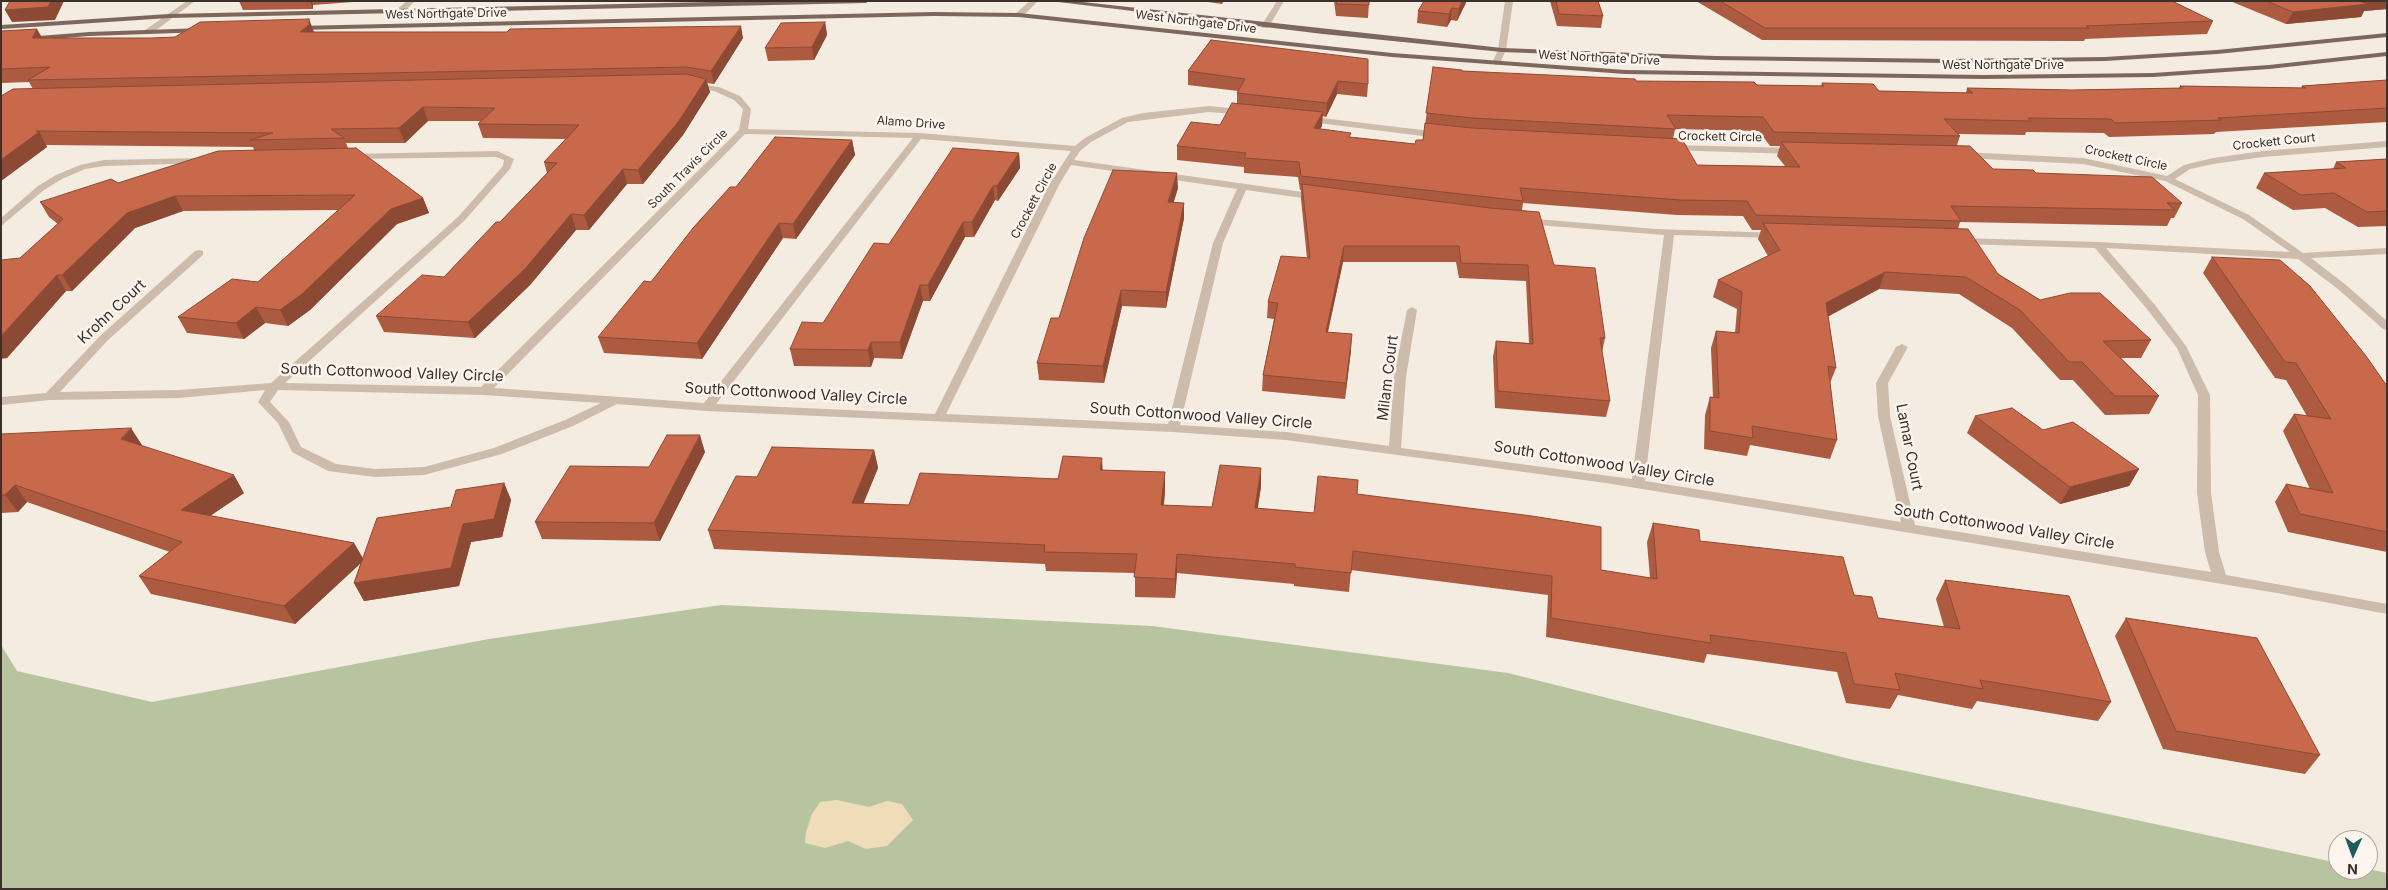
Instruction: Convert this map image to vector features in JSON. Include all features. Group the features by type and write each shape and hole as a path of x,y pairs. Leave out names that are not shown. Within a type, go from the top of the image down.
{"main road":[{"name":"West Northgate Drive","path":"1,27 169,16 866,1"},
{"name":"West Northgate Drive","path":"1053,1 1265,26 1502,50 1715,58 1949,62 2076,60 2217,52 2387,35"},
{"name":"West Northgate Drive","path":"283,29 934,14 1019,15 1334,50 1625,72 1983,77 2153,75 2268,67 2387,54"},
{"path":"1,41 216,30"}],"street":[{"path":"148,32 192,1"},
{"path":"400,11 412,1"},
{"path":"1019,15 1035,1"},
{"path":"1265,26 1281,1"},
{"path":"1496,63 1502,50 1509,1"},
{"name":"South Travis Circle","path":"484,391 743,131 747,110 737,98 716,89 681,84"},
{"name":"Crockett Circle","path":"939,418 1054,185 1077,149 1088,140 1125,120 1143,116 1209,109 1257,113"},
{"path":"1295,118 1452,136"},
{"name":"Alamo Drive","path":"743,131 919,136 1077,149"},
{"path":"707,407 919,136"},
{"name":"Crockett Court","path":"2168,179 2187,167 2213,161 2263,154 2387,144"},
{"name":"Crockett Circle","path":"1662,148 1800,151"},
{"path":"343,157 497,154 509,159 507,167 461,219 274,386 264,402 283,422 296,449 333,468 375,473 424,471 498,451 568,423 617,400"},
{"name":"Crockett Circle","path":"1948,155 2057,158 2083,161 2168,179 2246,218 2342,287 2387,327"},
{"path":"1,223 41,188 59,177 83,167 104,163 214,160"},
{"path":"1069,162 1327,199"},
{"path":"1173,428 1218,243 1243,186"},
{"path":"1518,220 1669,232 1789,236"},
{"path":"1638,484 1669,232"},
{"path":"1948,241 2098,245 2300,256 2387,251"},
{"path":"2098,245 2151,307 2182,348 2204,395 2204,493 2212,552 2220,578"},
{"name":"Krohn Court","path":"50,396 104,338 199,253"},
{"name":"Milam Court","path":"1395,450 1400,377 1412,310"},
{"name":"Lamar Court","path":"1902,347 1882,383 1884,416 1909,529"},
{"name":"South Cottonwood Valley Circle","path":"1,401 50,396 179,394 274,386 484,391 707,407 1173,428 1286,436 1638,484 2220,578 2387,609"}],"green space":[{"path":"721,605 1152,626 1508,673 1854,760 2328,861 2328,880 2378,880 2378,871 2387,873 2387,889 1,889 1,645 17,671 152,702 489,639"}],"sand":[{"path":"837,800 869,807 887,801 902,804 913,820 887,846 866,849 848,841 825,848 805,843 806,832 812,814 820,802"}],"building":[{"path":"10,1 51,1 48,7 5,10"},
{"path":"1336,1 1369,1 1369,5 1337,4"},
{"path":"1424,1 1462,1 1459,9 1452,8 1449,14 1418,11"},
{"path":"1556,1 1598,1 1603,16 1559,14"},
{"path":"1720,1 2172,1 2213,21 2086,26 2089,28 1765,28"},
{"path":"2266,1 2359,1 2368,4 2293,12"},
{"path":"309,19 309,25 300,32 507,32 510,29 741,26 711,71 686,67 28,80 50,67 1,69 1,31 37,29 32,38 152,38 175,37 200,22"},
{"path":"825,22 812,47 765,48 781,23"},
{"path":"1211,40 1368,59 1368,84 1338,81 1327,103 1237,93 1245,79 1188,71"},
{"path":"1433,67 1462,71 1635,79 1636,81 1754,82 1757,85 1824,86 1822,83 1873,84 1879,91 1973,93 1967,88 2072,90 2183,88 2180,86 2306,88 2302,86 2387,80 2387,108 2218,118 2222,120 2115,123 2111,119 2028,118 2031,121 1944,119 1960,136 1774,132 1763,117 1667,115 1676,129 1472,118 1426,113"},
{"path":"686,74 706,79 679,121 638,170 623,169 584,215 571,214 525,269 468,322 376,316 422,275 444,277 496,222 500,222 557,163 544,162 579,125 478,124 495,108 423,107 399,128 331,129 344,138 250,140 273,133 36,131 39,132 1,160 1,96 13,89"},
{"path":"1232,103 1323,112 1314,128 1351,133 1349,137 1415,144 1416,140 1423,140 1425,123 1472,128 1682,139 1697,165 1800,167 1781,142 1970,146 1993,169 2033,170 2036,173 2152,177 2182,203 2167,203 2175,210 1951,206 1961,221 1756,215 1747,201 1681,200 1520,188 1523,201 1301,176 1299,162 1244,158 1246,153 1177,146 1191,122 1220,125"},
{"path":"775,137 852,140 793,224 779,223 697,343 598,337 644,281 651,282 693,228 730,187 736,187"},
{"path":"356,148 423,198 391,209 302,294 280,310 256,307 236,323 178,317 232,279 258,282 355,195 175,196 127,213 62,275 57,275 1,336 1,260 20,258 63,219 40,202 111,179 118,183 218,151"},
{"path":"953,148 1019,153 997,186 993,186 972,222 963,222 928,285 920,285 900,342 871,342 868,350 790,349 802,322 823,323 874,243 889,244"},
{"path":"2387,159 2387,211 2367,212 2334,193 2301,195 2264,173 2346,168 2336,162"},
{"path":"1113,170 1177,173 1168,202 1184,203 1166,292 1121,290 1103,366 1037,363 1051,318 1059,318 1084,238"},
{"path":"1302,184 1490,208 1539,212 1554,265 1595,268 1605,338 1600,338 1610,401 1498,391 1496,341 1533,344 1528,265 1461,263 1459,246 1344,246 1326,332 1352,334 1346,383 1263,375 1278,303 1268,302 1281,256 1310,258"},
{"path":"1763,223 1968,229 1998,274 2040,300 2070,293 2100,293 2151,340 2103,341 2159,396 2115,396 2082,362 2069,362 2020,310 1966,277 1885,272 1826,303 1836,368 1828,366 1837,440 1752,426 1753,438 1710,431 1710,397 1719,398 1716,331 1739,333 1742,292 1718,280 1780,250"},
{"path":"2212,257 2280,260 2310,286 2366,356 2387,386 2387,532 2300,514 2286,484 2333,493 2294,414 2331,419 2296,363 2285,362"},
{"path":"2012,408 2043,430 2073,422 2139,469 2070,487 1975,416"},
{"path":"131,428 121,439 234,475 181,510 354,543 284,606 139,576 182,542 15,485 5,495 1,495 1,434"},
{"path":"667,435 700,435 654,523 535,522 570,466 649,467"},
{"path":"772,447 874,450 852,503 909,505 920,473 1058,479 1063,456 1102,458 1100,470 1165,472 1161,505 1212,507 1220,465 1261,468 1255,508 1314,513 1318,476 1358,480 1357,494 1532,516 1601,527 1601,570 1657,579 1653,523 1699,530 1700,541 1843,557 1854,595 1872,597 1878,618 1960,629 1945,580 2069,596 2111,702 1980,680 1983,689 1895,673 1900,690 1854,684 1846,653 1710,635 1711,643 1551,618 1552,576 1353,551 1351,573 1295,567 1295,564 1177,554 1175,579 1134,577 1137,554 1044,552 1045,545 708,530 736,476 757,477"},
{"path":"504,483 494,519 463,524 451,568 354,583 377,518 451,507 456,490"},
{"path":"2126,618 2257,638 2320,755 2176,731"}]}
